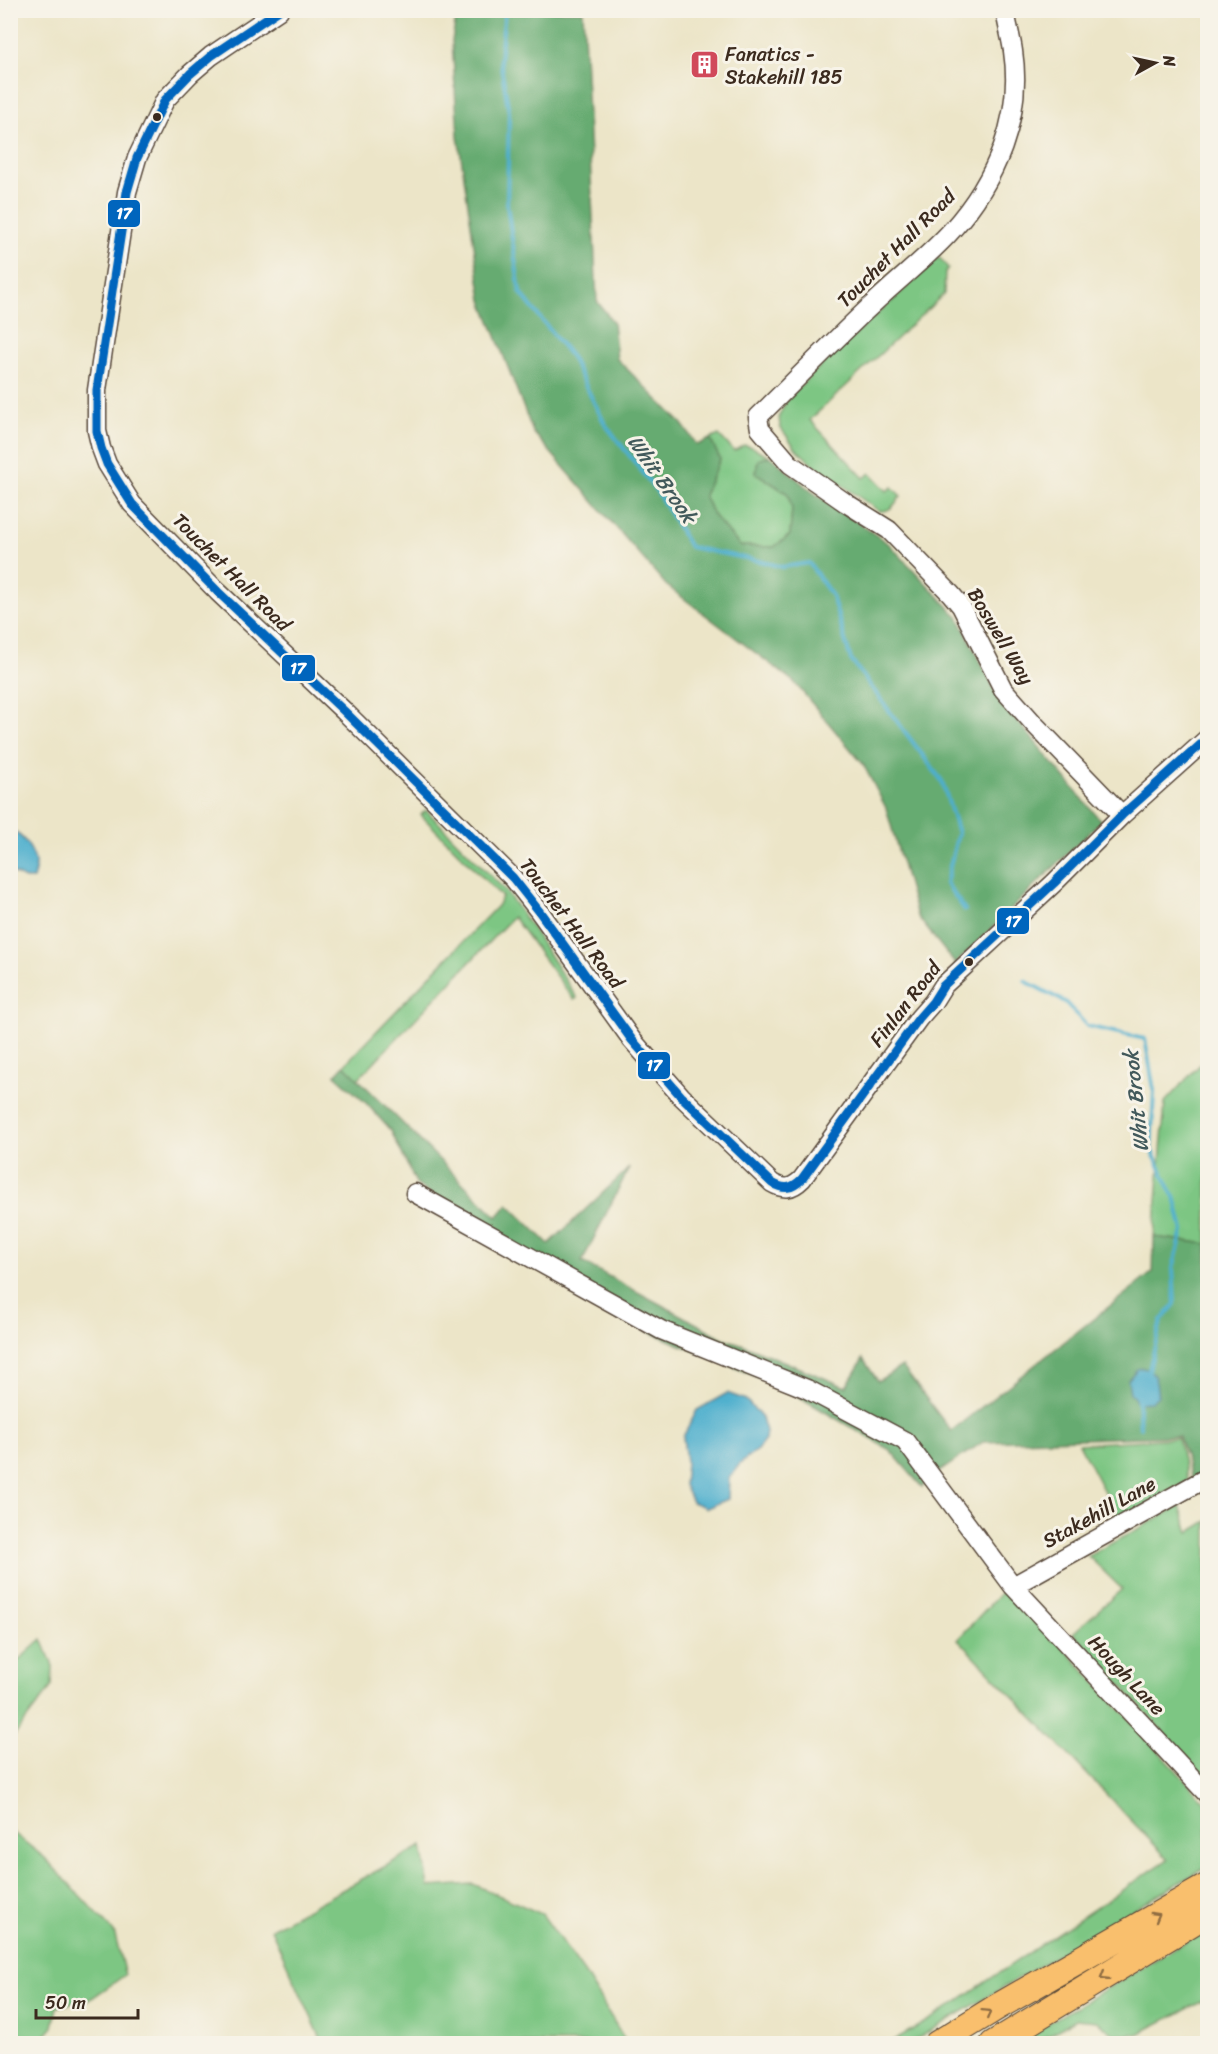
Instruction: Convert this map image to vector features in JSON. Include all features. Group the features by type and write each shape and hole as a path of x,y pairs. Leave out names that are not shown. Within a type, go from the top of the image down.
{"highway":[{"path":"937,2043 1208,1886"},
{"path":"993,2043 1208,1913"}],"street":[{"name":"Touchet Hall Road","path":"279,10 211,56 165,100 137,158 127,192 97,390 97,431 100,448 107,464 132,504 218,592 352,719 513,878 632,1040 681,1096 772,1183 786,1188"},
{"name":"Touchet Hall Road","path":"758,417 849,326 950,232 974,204 1004,146 1012,116 1013,52 1005,10"},
{"name":"Boswell Way","path":"758,417 760,429 790,464 889,530 951,594 961,606 1003,689 1122,815"},
{"name":"Finlan Road","path":"786,1188 795,1186 802,1179 943,986 1054,883 1122,815 1208,738"},
{"name":"Hough Lane","path":"416,1193 661,1330 807,1389 905,1441 1013,1586 1208,1795"},
{"name":"Stakehill Lane","path":"1013,1586 1208,1477"}],"green space":[{"path":"457,11 583,11 597,301 613,322 617,359 682,424 697,445 710,439 720,459 704,495 713,515 740,546 774,547 790,535 792,509 788,494 756,473 758,460 770,456 811,491 889,544 958,617 1000,700 1101,821 955,964 917,916 886,808 863,764 794,682 666,585 533,432 482,300 458,136 452,41"},
{"path":"939,257 948,268 945,272 944,294 810,420 864,478 870,473 887,491 892,487 901,496 889,509 879,511 815,466 797,450 780,427 779,416 787,400 810,376"},
{"path":"719,435 734,451 744,445 770,456 758,460 756,473 788,494 792,509 790,535 774,547 740,546 713,515 704,495 720,459 710,439"},
{"path":"426,810 505,890 577,998 574,1000 513,917 358,1079 344,1065 497,906 502,897 421,815"},
{"path":"1207,1057 1207,1244 1154,1237 1165,1102"},
{"path":"344,1065 497,1217 508,1204 549,1244 629,1168 582,1262 723,1338 846,1387 863,1359 878,1381 902,1366 951,1431 1153,1272 1154,1237 1207,1244 1207,1470 1192,1479 1179,1436 983,1442 929,1479 922,1487 890,1450 784,1388 647,1331 417,1185 391,1131 367,1104 335,1075"},
{"path":"1178,1438 1188,1481 1119,1520 1079,1444"},
{"path":"1180,1506 1189,1532 1207,1521 1207,1780 1073,1633 1122,1589 1088,1556"},
{"path":"1007,1586 1207,1804 1207,1866 910,2043 887,2044 929,2020 1168,1859 958,1639"},
{"path":"42,1639 53,1666 52,1686 11,1740 11,1667"},
{"path":"11,1831 45,1858 114,1932 125,1975 92,1998 57,2007 53,2027 39,2043 11,2043"},
{"path":"422,1846 429,1887 473,1884 542,1914 585,1974 627,2043 323,2043 271,1929"},
{"path":"1207,1929 1207,1999 1138,2034 1115,2035 1097,2021 1076,2019 1036,2043 1013,2044"}],"water":[{"path":"11,829 31,850 35,864 33,879 25,879 11,872"},
{"path":"1137,1369 1148,1369 1153,1375 1158,1396 1151,1402 1138,1403 1130,1393 1128,1380"},
{"path":"727,1393 746,1400 762,1418 766,1431 765,1440 729,1478 728,1499 707,1508 692,1502 684,1485 686,1462 683,1437 697,1410"}],"waterway":[{"name":"Whit Brook","path":"505,10 500,60 509,112 507,205 520,292 571,357 605,424 656,490 690,547 782,567 809,563 832,596 851,660 942,781 958,833 946,883 965,910"},
{"name":"Whit Brook","path":"1025,981 1065,1002 1087,1026 1145,1039 1154,1090 1151,1149 1176,1201 1183,1231 1173,1268 1175,1304 1161,1321 1148,1374"},
{"name":"Whit Brook","path":"1138,1401 1140,1427"}],"transit line":[{"name":"17","path":"279,10 211,56 165,100 137,158 127,192 97,390 97,431 107,464 132,504 218,592 344,711 513,878 632,1040 681,1096 772,1183 780,1187 788,1187 802,1179 943,986 1054,883 1122,815 1208,738"}],"place":[{"name":"Fanatics - Stakehill 185","path":"704,65"}]}
